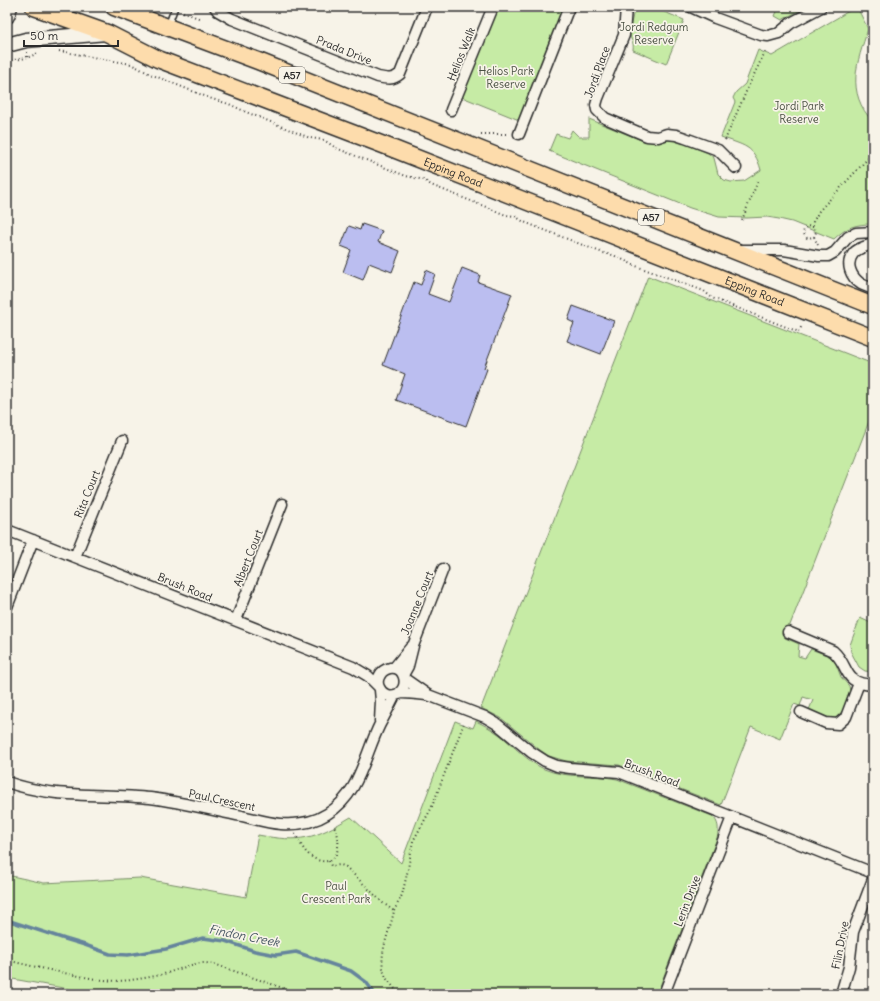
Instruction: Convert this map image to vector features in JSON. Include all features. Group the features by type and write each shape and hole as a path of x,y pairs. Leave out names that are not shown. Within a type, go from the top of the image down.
{"main road":[{"path":"7,16 10,7"},
{"name":"Epping Road","path":"34,7 107,33 158,59 246,92 873,338"},
{"name":"A57","path":"114,7 149,13 168,27 258,61 873,306"},
{"path":"7,45 26,40 107,33"}],"street":[{"name":"Prada Drive","path":"215,7 218,12 232,19 378,77 389,79 397,77 400,74 427,7"},
{"name":"Helios Walk","path":"451,110 493,7"},
{"path":"519,134 569,7"},
{"name":"Jordi Place","path":"626,7 624,35 598,98 596,105 597,110 605,118 647,136 658,137 667,134 676,134 718,150 736,168"},
{"path":"691,7 714,18 761,35 768,36 779,33 791,23 821,7"},
{"path":"733,250 784,250 819,256 828,256 835,252 848,237 856,233 873,232"},
{"path":"870,247 853,252 849,260 850,270 854,277 861,284 873,289"},
{"name":"Rita Court","path":"75,557 122,441"},
{"name":"Albert Court","path":"236,620 282,504"},
{"name":"Brush Road","path":"7,530 353,667 368,676 379,688"},
{"path":"7,607 33,540"},
{"name":"Joanne Court","path":"404,677 411,656 412,646 443,569"},
{"path":"788,632 833,651 838,655 845,671 851,678 859,683 873,685"},
{"name":"Joanne Court","path":"389,669 412,646"},
{"name":"Brush Road","path":"353,667 370,670 389,669"},
{"path":"389,669 401,672 404,677 404,687 397,694 387,695 379,688 378,677 389,669"},
{"name":"Brush Road","path":"404,677 428,695 497,724 531,752 545,761 557,766 570,768 619,772 873,873"},
{"path":"801,712 826,723 838,724 846,717 859,683"},
{"name":"Paul Crescent","path":"379,688 381,713 380,724"},
{"name":"Brush Road","path":"397,694 428,695"},
{"name":"Paul Crescent","path":"7,782 60,794 126,796 151,799 280,824 303,823 316,820 339,805 355,784 380,724 397,694"},
{"name":"Lerin Drive","path":"664,994 732,817"},
{"name":"Filin Drive","path":"841,994 849,967 855,926 873,879"}],"lane":[{"path":"168,27 175,8"}],"path":[{"path":"175,8 201,19"},
{"path":"26,40 27,58"},
{"path":"56,50 131,64 150,74 212,99 229,104 310,138 324,140 336,148 385,168 406,176 424,180 431,185 506,215 515,216 524,222 704,291 712,298 799,332 807,312"},
{"path":"7,61 27,58 40,52"},
{"path":"724,140 765,52"},
{"path":"813,226 805,228 804,233 807,238 814,237 816,232 813,226 819,211 873,154"},
{"path":"742,220 758,181"},
{"path":"399,994 386,978 383,964 384,947 390,932 394,911 402,895 413,840 431,809 464,723"},
{"path":"290,824 297,838 308,854 321,861 328,861 337,853 338,834 334,826"},
{"path":"328,861 331,866 341,865 346,867 383,903 394,911"},
{"path":"7,960 90,978 119,980 130,980 158,975 173,972 196,963 206,963 214,964 300,994"}],"green space":[{"name":"Helios Park Reserve","path":"498,7 538,7 568,10 524,122 462,97"},
{"name":"Jordi Redgum Reserve","path":"636,7 652,7 684,20 666,64 633,50 630,33"},
{"path":"779,7 806,7 782,20 775,16"},
{"name":"Jordi Park Reserve","path":"854,8 858,9 868,29 857,65 856,88 864,110 873,122 873,224 852,227 834,239 792,222 779,219 767,217 719,217 690,208 549,151 556,134 568,138 572,130 579,137 589,137 589,119 644,141 678,141 708,153 714,158 718,174 724,180 731,182 744,181 761,170 755,156 751,151 742,145 721,137 735,102 733,98 736,92 745,84 758,50 772,56"},
{"path":"648,276 873,364 873,411 785,638 799,644 798,656 805,658 811,649 829,656 836,664 841,677 849,686 850,691 843,710 836,719 829,718 809,710 813,700 803,697 800,706 794,704 780,739 751,727 721,805 619,765 566,761 549,756 501,718 481,708"},
{"path":"860,618 873,624 873,672 865,671 859,667 851,652 850,645"},
{"name":"Paul Crescent Park","path":"455,721 473,728 476,721 500,735 532,762 544,769 562,774 617,779 714,818 718,826 717,838 657,994 208,994 197,990 180,994 97,994 7,978 7,875 44,883 140,878 246,897 258,835 285,839 297,839 327,830 351,817 401,863"}],"building":[{"path":"362,224 382,231 378,242 400,251 392,272 369,263 363,280 343,272 351,250 341,246 349,226 360,230"},
{"path":"462,268 480,275 478,282 512,294 484,368 487,369 466,426 396,400 405,374 383,365 414,282 421,285 426,270 435,274 428,294 449,302"},
{"path":"573,306 614,321 601,354 567,341 574,323 568,320"}],"waterway":[{"name":"Findon Creek","path":"7,920 110,954 128,955 166,949 203,938 225,941 255,951 276,955 296,952 351,971 366,982 375,994"}]}
